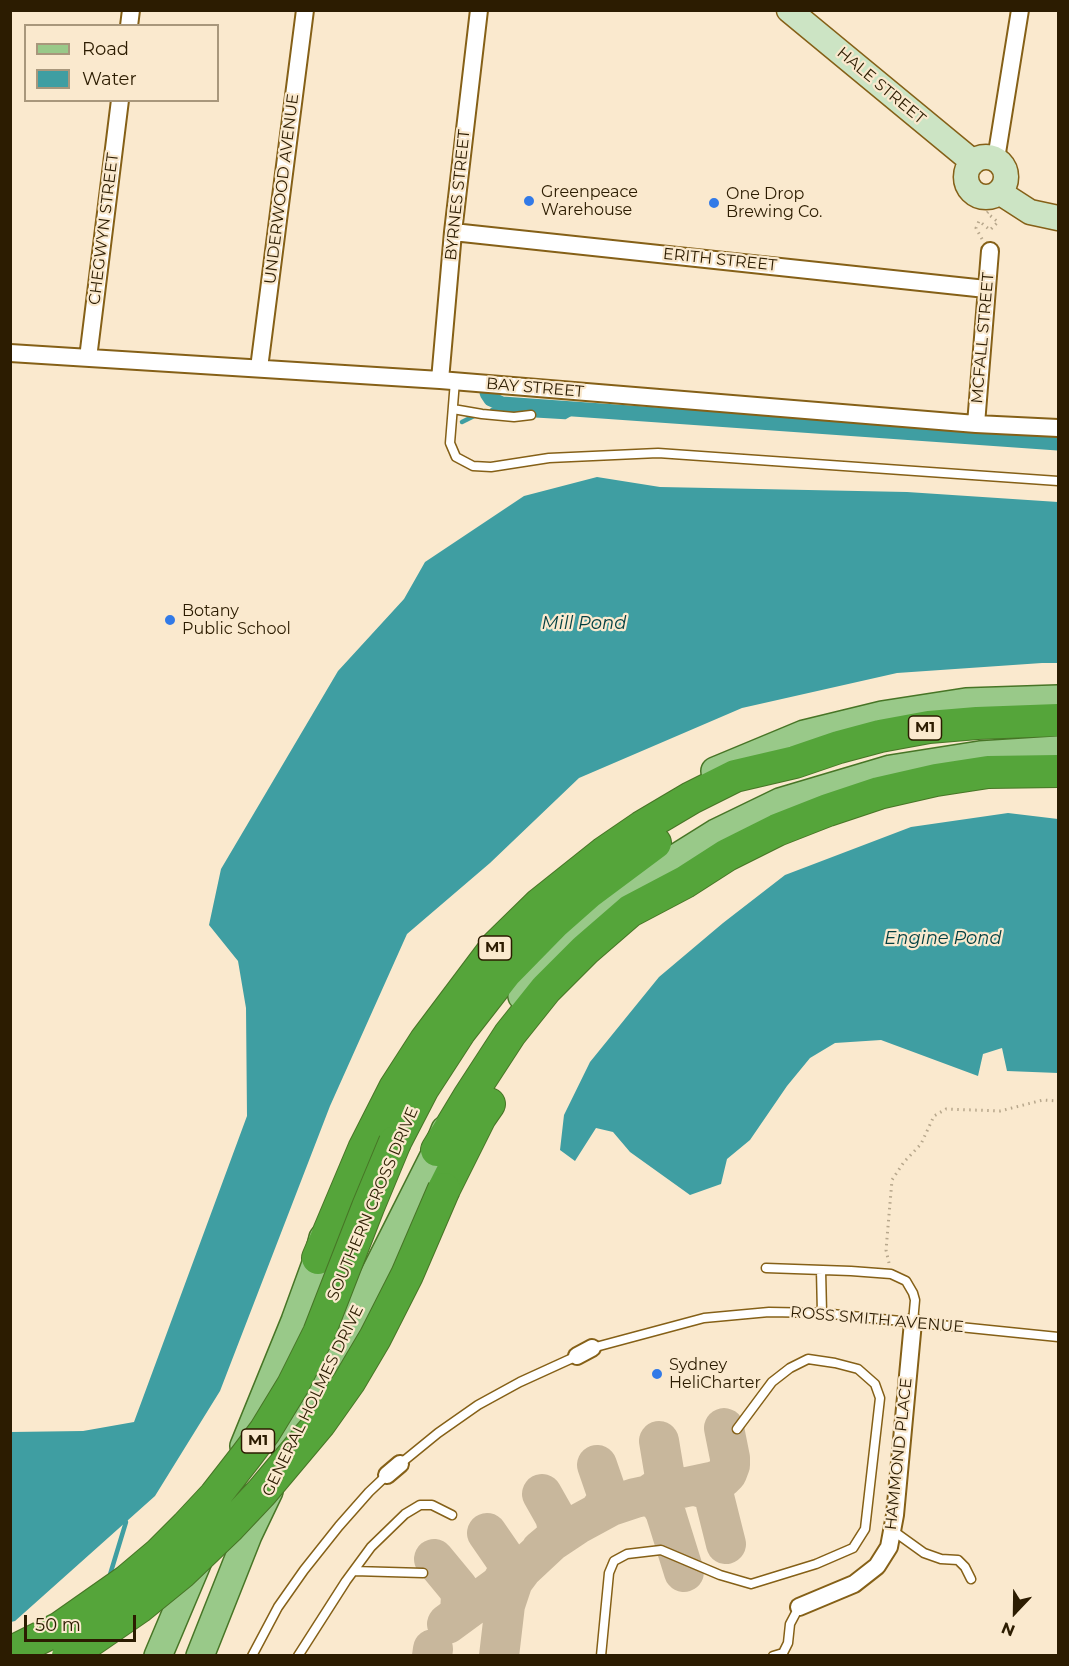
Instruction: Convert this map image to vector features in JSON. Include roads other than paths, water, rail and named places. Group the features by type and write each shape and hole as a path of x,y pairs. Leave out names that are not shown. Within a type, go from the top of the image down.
{"highway":[{"name":"M1","path":"318,1258 364,1149 395,1088 426,1040 496,947 540,904 603,853 691,798 735,776 795,762 880,736 929,727 1059,720"},
{"name":"SOUTHERN CROSS DRIVE","path":"10,1653 60,1628 135,1574 187,1526 215,1496 265,1431 293,1385 319,1333 395,1142 423,1088 460,1031 506,972 554,923 588,893 656,842 795,762"},
{"name":"M1","path":"68,1656 139,1607 182,1572 262,1492 320,1423 349,1382 375,1338 407,1275 444,1188 480,1117 508,1073 547,1018 586,975 685,882 727,855 777,830 879,793 936,780 988,772 1059,771"},
{"path":"437,1150 510,1034 546,989 585,950 630,911 685,882"}],"main road":[{"path":"318,1258 338,1182 361,1130 388,1074 428,1013 478,947 525,902 588,849 643,812 699,779 804,734 882,715 966,702 1059,699"},
{"name":"GENERAL HOLMES DRIVE","path":"200,1656 248,1535 303,1416 437,1150 469,1072 498,1026 547,965 601,914 652,873 716,833 780,802 891,768 980,755 1059,750"},
{"name":"M1","path":"158,1656 215,1520 318,1258"}],"street":[{"name":"UNDERWOOD AVENUE","path":"260,368 305,10"},
{"name":"BYRNES STREET","path":"447,381 453,232 479,10"},
{"name":"HALE STREET","path":"789,10 984,161"},
{"path":"984,161 1020,10"},
{"name":"CHEGWYN STREET","path":"88,358 120,102"},
{"path":"984,161 1001,163 1006,175 999,192 988,196 976,194 971,190 966,179 969,167 984,161"},
{"path":"999,192 1030,212 1059,218"},
{"name":"ERITH STREET","path":"453,232 986,289"},
{"name":"MCFALL STREET","path":"975,424 990,252"},
{"name":"BAY STREET","path":"10,353 447,381 975,424 1059,428"},
{"name":"HAMMOND PLACE","path":"799,1607 854,1584 878,1566 889,1547 895,1515 913,1322"}],"lane":[{"path":"447,381 453,409 450,443 456,457 473,466 491,467 549,458 658,453 1059,481"},
{"path":"453,409 514,417 531,415"},
{"path":"766,1268 891,1274 906,1281 913,1293 915,1300 913,1322"},
{"path":"821,1270 822,1313"},
{"name":"ROSS SMITH AVENUE","path":"252,1656 278,1607 304,1570 339,1526 393,1469 478,1405 520,1382 585,1352 704,1318 769,1312 822,1313 1059,1337"},
{"path":"601,1656 609,1573 614,1561 627,1554 661,1550 720,1575 751,1584 816,1564 854,1548 865,1529 880,1398 875,1384 858,1369 808,1359 790,1368 772,1382 737,1429"},
{"path":"298,1656 371,1548 405,1514 420,1505 432,1505 452,1515"},
{"path":"892,1530 924,1553 958,1560 965,1567 971,1579"},
{"path":"354,1571 423,1573"},
{"path":"773,1656 783,1653 788,1643 790,1624 799,1607"}],"water":[{"name":"Mill Pond","path":"597,477 660,487 907,492 1058,502 1058,663 897,673 742,708 579,778 490,863 407,934 330,1106 220,1391 155,1496 15,1621 11,1622 11,1432 83,1431 134,1422 247,1116 246,1008 238,961 209,925 221,869 338,671 404,599 425,562 524,496"},
{"name":"Engine Pond","path":"1008,813 1058,819 1058,1073 1007,1071 1002,1048 983,1054 978,1076 881,1040 835,1043 810,1058 787,1086 750,1140 727,1159 721,1184 690,1195 630,1152 613,1132 596,1128 575,1161 560,1150 564,1115 590,1062 659,977 785,875 911,827"}],"waterway":[{"path":"487,393 491,399 502,404 1058,443"},
{"path":"488,403 502,404"},
{"path":"492,410 517,405 531,415 565,417 579,409"},
{"path":"462,422 474,416"},
{"path":"109,1578 126,1522"}],"place":[{"name":"Greenpeace Warehouse","path":"529,201"},
{"name":"One Drop Brewing Co.","path":"714,203"},
{"name":"Botany Public School","path":"170,620"},
{"name":"Sydney HeliCharter","path":"657,1374"}]}
